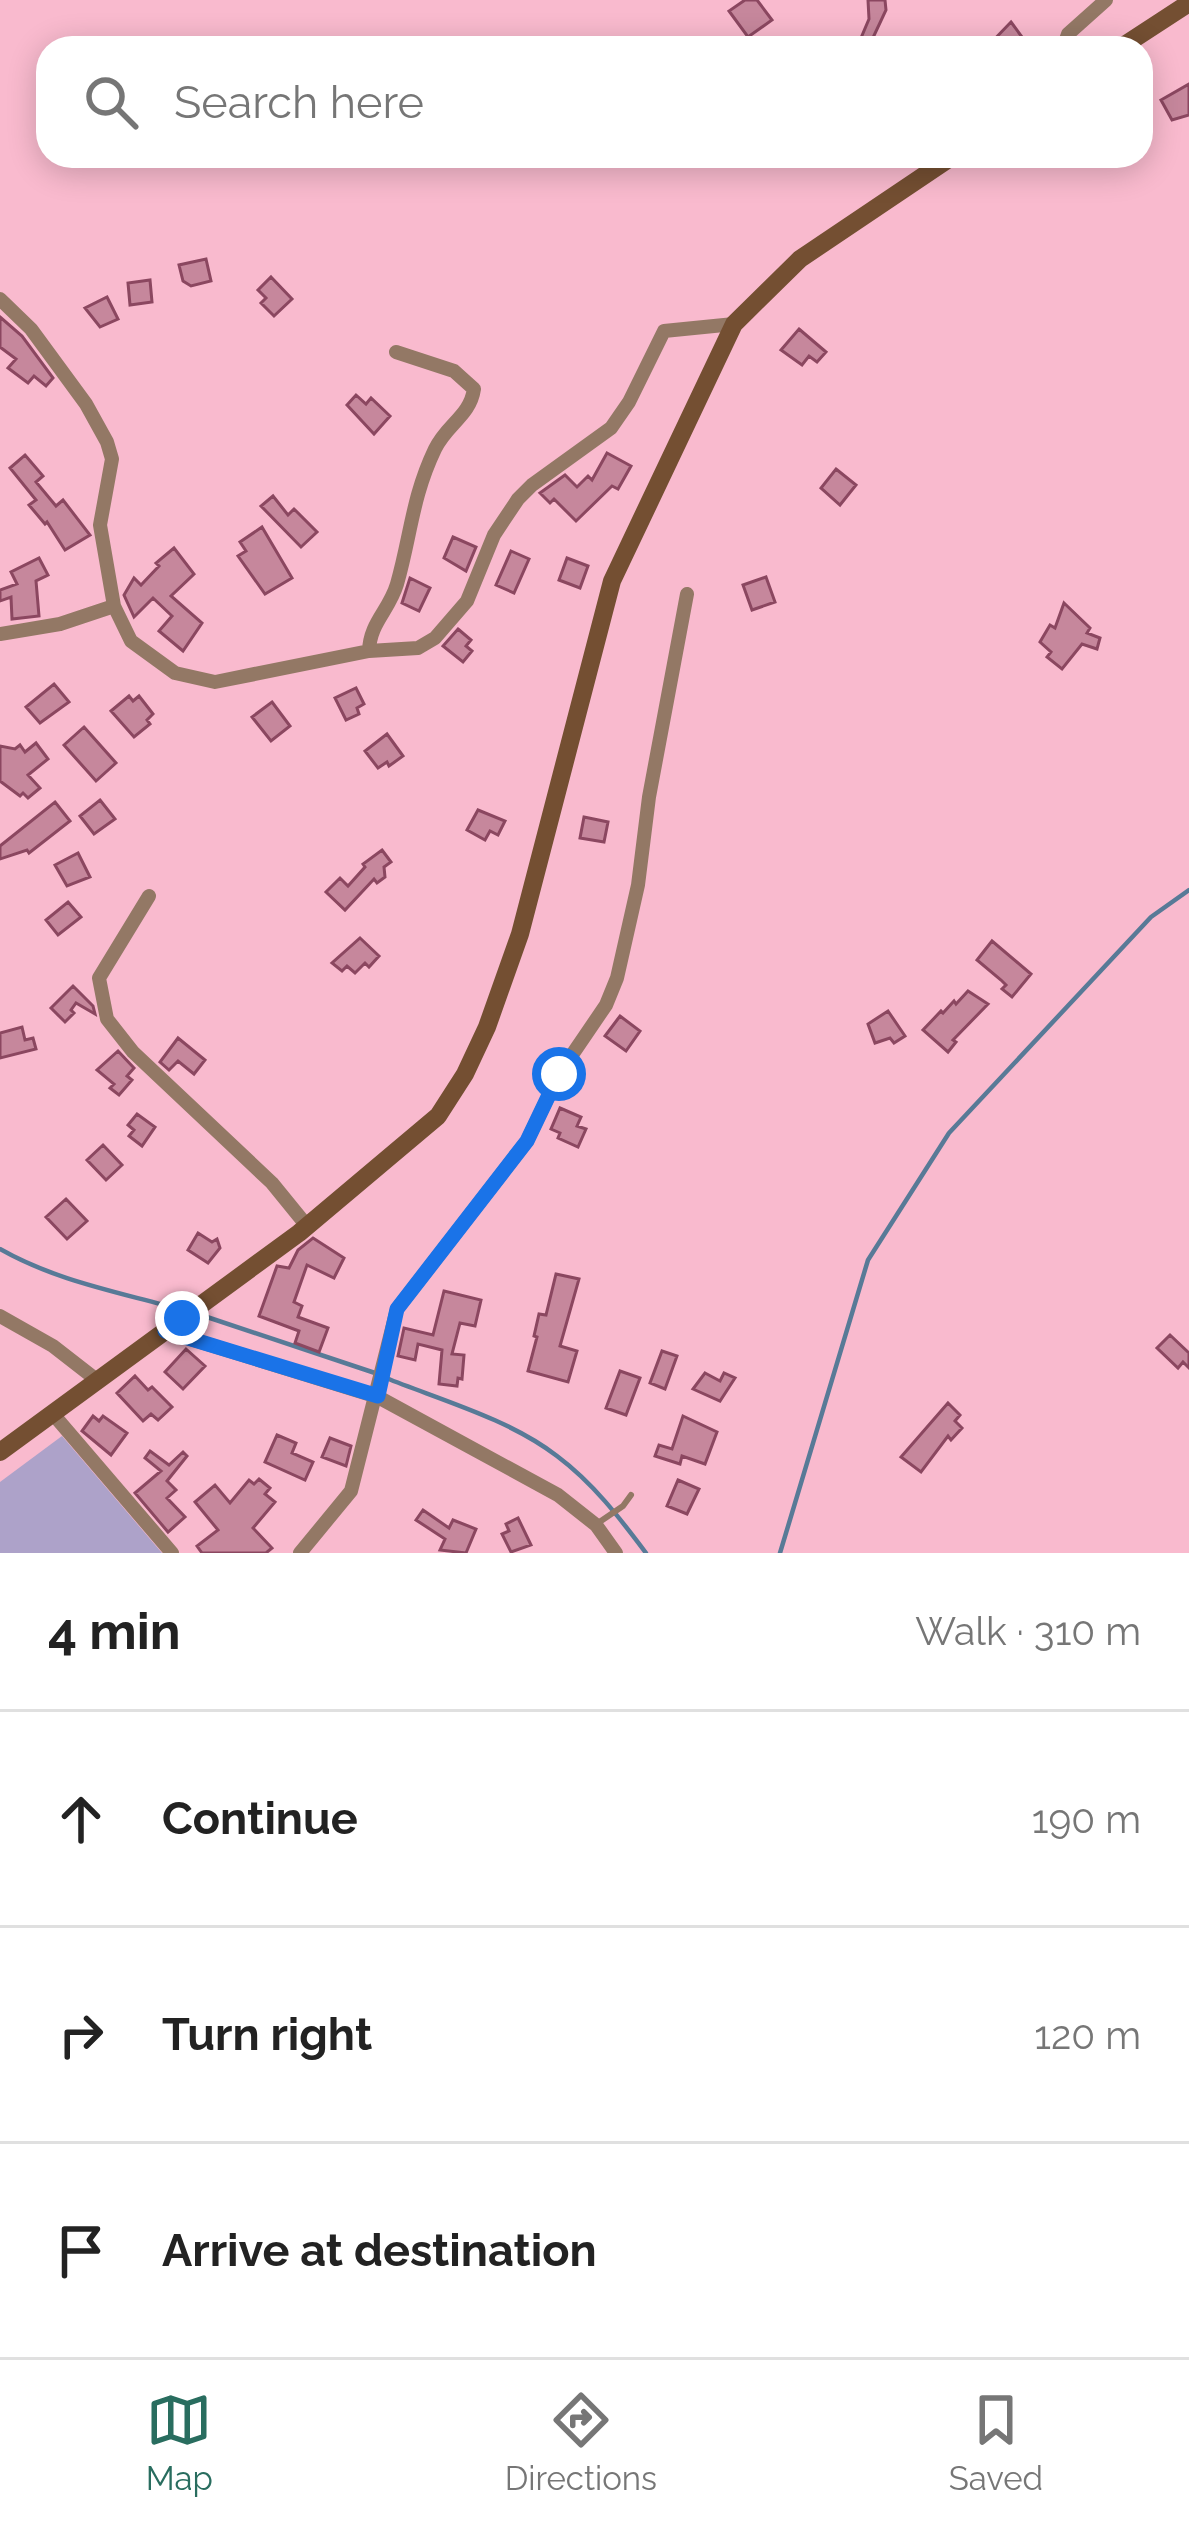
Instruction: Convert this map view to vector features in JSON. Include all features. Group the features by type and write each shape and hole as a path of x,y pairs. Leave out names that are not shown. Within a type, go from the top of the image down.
{"main road":[{"path":"1138,36 1189,3"},
{"path":"0,1452 307,1226 438,1116 488,1028 520,934 612,581 734,324 800,259 934,168"}],"street":[{"path":"1067,36 1106,0"},
{"path":"0,298 31,329 86,404 106,442 112,459 100,525 114,605 131,641 176,673 215,682 369,651 418,648 435,638 467,601 494,535 518,500 611,428 664,331 734,324"},
{"path":"369,651 370,631 397,586 417,486 445,430 471,406 474,388 454,371 396,352"},
{"path":"300,1553 351,1491 397,1309 527,1141 559,1074 606,1005 617,979 638,885 649,797 687,593"},
{"path":"0,634 60,624 114,605"},
{"path":"149,896 99,978 107,1019 133,1052 272,1183 307,1226"},
{"path":"0,1316 53,1346 98,1381"},
{"path":"165,1331 381,1383 603,1521 616,1553"},
{"path":"53,1414 172,1553"}],"lane":[{"path":"603,1521 631,1495"}],"shaded area":[{"path":"62,1436 162,1553 0,1553 0,1482"}],"building":[{"path":"745,0 757,0 772,20 747,36 729,11"},
{"path":"868,0 885,0 886,10 874,36 862,36 869,19"},
{"path":"1011,22 1021,36 998,36"},
{"path":"1189,84 1189,115 1172,120 1161,100"},
{"path":"206,259 211,281 191,286 183,281 179,265"},
{"path":"271,277 292,299 274,316 261,303 266,298 258,290"},
{"path":"150,280 152,302 130,305 128,283"},
{"path":"107,297 118,319 100,327 85,308"},
{"path":"0,317 22,336 53,378 46,386 34,376 28,383 8,368 16,359 0,347"},
{"path":"799,329 826,352 817,362 809,356 802,365 781,350"},
{"path":"356,395 366,404 371,398 390,416 374,434 347,405"},
{"path":"607,453 631,466 618,489 612,486 576,521 554,499 550,503 540,493 565,475 577,487 588,476 592,480"},
{"path":"25,455 43,476 36,482 56,506 63,500 90,535 65,550 29,505 36,500 10,468"},
{"path":"836,469 856,485 840,505 821,488"},
{"path":"273,496 288,515 294,509 317,532 301,547 261,506"},
{"path":"262,527 292,578 265,594 238,556 246,551 240,542"},
{"path":"453,537 476,547 466,571 444,558"},
{"path":"174,548 194,574 171,596 202,623 183,651 159,631 172,616 153,598 134,617 124,595 134,578 141,585"},
{"path":"511,551 529,559 514,593 496,585"},
{"path":"39,558 48,575 36,581 39,616 12,619 11,597 0,601 0,590 17,584 11,572"},
{"path":"567,558 588,566 580,588 559,580"},
{"path":"766,577 775,602 752,610 743,585"},
{"path":"410,578 430,588 419,611 402,603"},
{"path":"1064,603 1090,628 1087,633 1100,638 1097,649 1082,644 1062,669 1047,657 1051,652 1040,642 1050,625 1055,628"},
{"path":"458,629 471,640 466,646 472,651 463,662 443,646"},
{"path":"54,684 69,702 40,723 26,707"},
{"path":"356,688 364,704 357,708 359,714 346,720 335,698"},
{"path":"129,696 133,701 139,696 153,714 147,720 150,724 134,737 111,711"},
{"path":"272,702 290,726 271,741 252,717"},
{"path":"84,727 116,763 96,781 64,745"},
{"path":"387,734 403,756 378,768 365,751"},
{"path":"36,743 48,759 28,775 40,788 28,798 0,781 0,746 15,749 20,745 25,752"},
{"path":"100,800 115,819 94,834 80,816"},
{"path":"55,802 70,821 29,853 0,859 0,846"},
{"path":"478,810 505,821 498,835 490,831 485,840 467,830"},
{"path":"584,817 608,822 604,842 580,838"},
{"path":"382,850 391,862 384,867 385,877 377,883 374,879 345,910 326,892 340,878 348,886 363,864"},
{"path":"78,853 90,877 67,886 55,865"},
{"path":"68,902 81,917 58,935 46,920"},
{"path":"360,938 379,956 355,973 347,966 342,971 332,963"},
{"path":"992,941 1031,974 1012,997 1002,989 1006,985 977,960"},
{"path":"73,986 95,1014 76,1003 65,1022 51,1008"},
{"path":"968,991 988,1004 953,1040 948,1052 923,1030"},
{"path":"888,1011 905,1036 894,1043 890,1038 875,1043 868,1024"},
{"path":"620,1016 640,1031 626,1051 605,1036"},
{"path":"22,1027 25,1040 33,1038 36,1049 0,1058 0,1033"},
{"path":"178,1038 205,1060 194,1074 178,1061 169,1070 160,1062"},
{"path":"118,1051 134,1068 127,1076 132,1080 119,1095 97,1070"},
{"path":"560,1108 581,1117 577,1126 586,1129 578,1147 558,1138 560,1133 551,1129"},
{"path":"137,1114 155,1127 142,1146 129,1136 134,1130 128,1125"},
{"path":"103,1145 122,1165 106,1180 87,1160"},
{"path":"66,1199 87,1221 67,1239 46,1217"},
{"path":"198,1233 212,1242 217,1239 220,1248 208,1263 188,1250"},
{"path":"313,1238 344,1258 334,1278 307,1265 294,1302 302,1306 298,1317 328,1328 319,1352 295,1343 299,1331 259,1316 277,1266 289,1268 298,1250"},
{"path":"556,1274 579,1279 560,1346 577,1351 568,1382 528,1371 539,1314 546,1315"},
{"path":"444,1291 481,1300 475,1326 460,1323 452,1354 464,1355 457,1386 439,1384 442,1350 418,1344 415,1360 398,1356 404,1328 433,1335"},
{"path":"1170,1335 1189,1353 1189,1368 1183,1362 1178,1368 1157,1348"},
{"path":"186,1349 205,1366 183,1389 165,1372"},
{"path":"662,1351 677,1356 665,1389 650,1383"},
{"path":"620,1371 640,1378 626,1415 606,1408"},
{"path":"705,1373 720,1381 724,1373 735,1378 720,1401 693,1389"},
{"path":"135,1376 172,1407 158,1420 151,1414 143,1421 117,1393"},
{"path":"948,1403 960,1415 955,1421 962,1428 951,1440 948,1436 921,1472 901,1457"},
{"path":"93,1416 99,1421 103,1416 127,1433 111,1455 82,1431"},
{"path":"683,1416 717,1432 705,1464 682,1456 680,1464 655,1456 659,1445 672,1449"},
{"path":"277,1435 296,1443 292,1453 313,1462 305,1480 265,1462"},
{"path":"330,1438 351,1446 346,1466 322,1457"},
{"path":"150,1451 169,1465 183,1452 187,1456 167,1481 176,1490 167,1498 185,1517 168,1532 135,1493 161,1471 145,1458"},
{"path":"259,1479 270,1488 265,1494 275,1502 253,1528 272,1548 266,1553 202,1553 197,1546 218,1530 195,1502 215,1485 230,1503 249,1480 254,1484"},
{"path":"678,1480 699,1489 687,1514 667,1506"},
{"path":"423,1510 449,1528 453,1520 476,1529 466,1553 440,1550 445,1539 416,1520"},
{"path":"518,1518 531,1545 511,1552 502,1534 509,1531 506,1524"}],"waterway":[{"path":"780,1553 868,1260 949,1133 1151,917 1189,890"},
{"path":"0,1249 66,1278 182,1310"},
{"path":"198,1314 375,1373"},
{"path":"386,1378 474,1411 538,1443 594,1489 646,1553"}],"route":[{"path":"182,1318 165,1331 378,1396 397,1309 527,1141 559,1074"}]}
